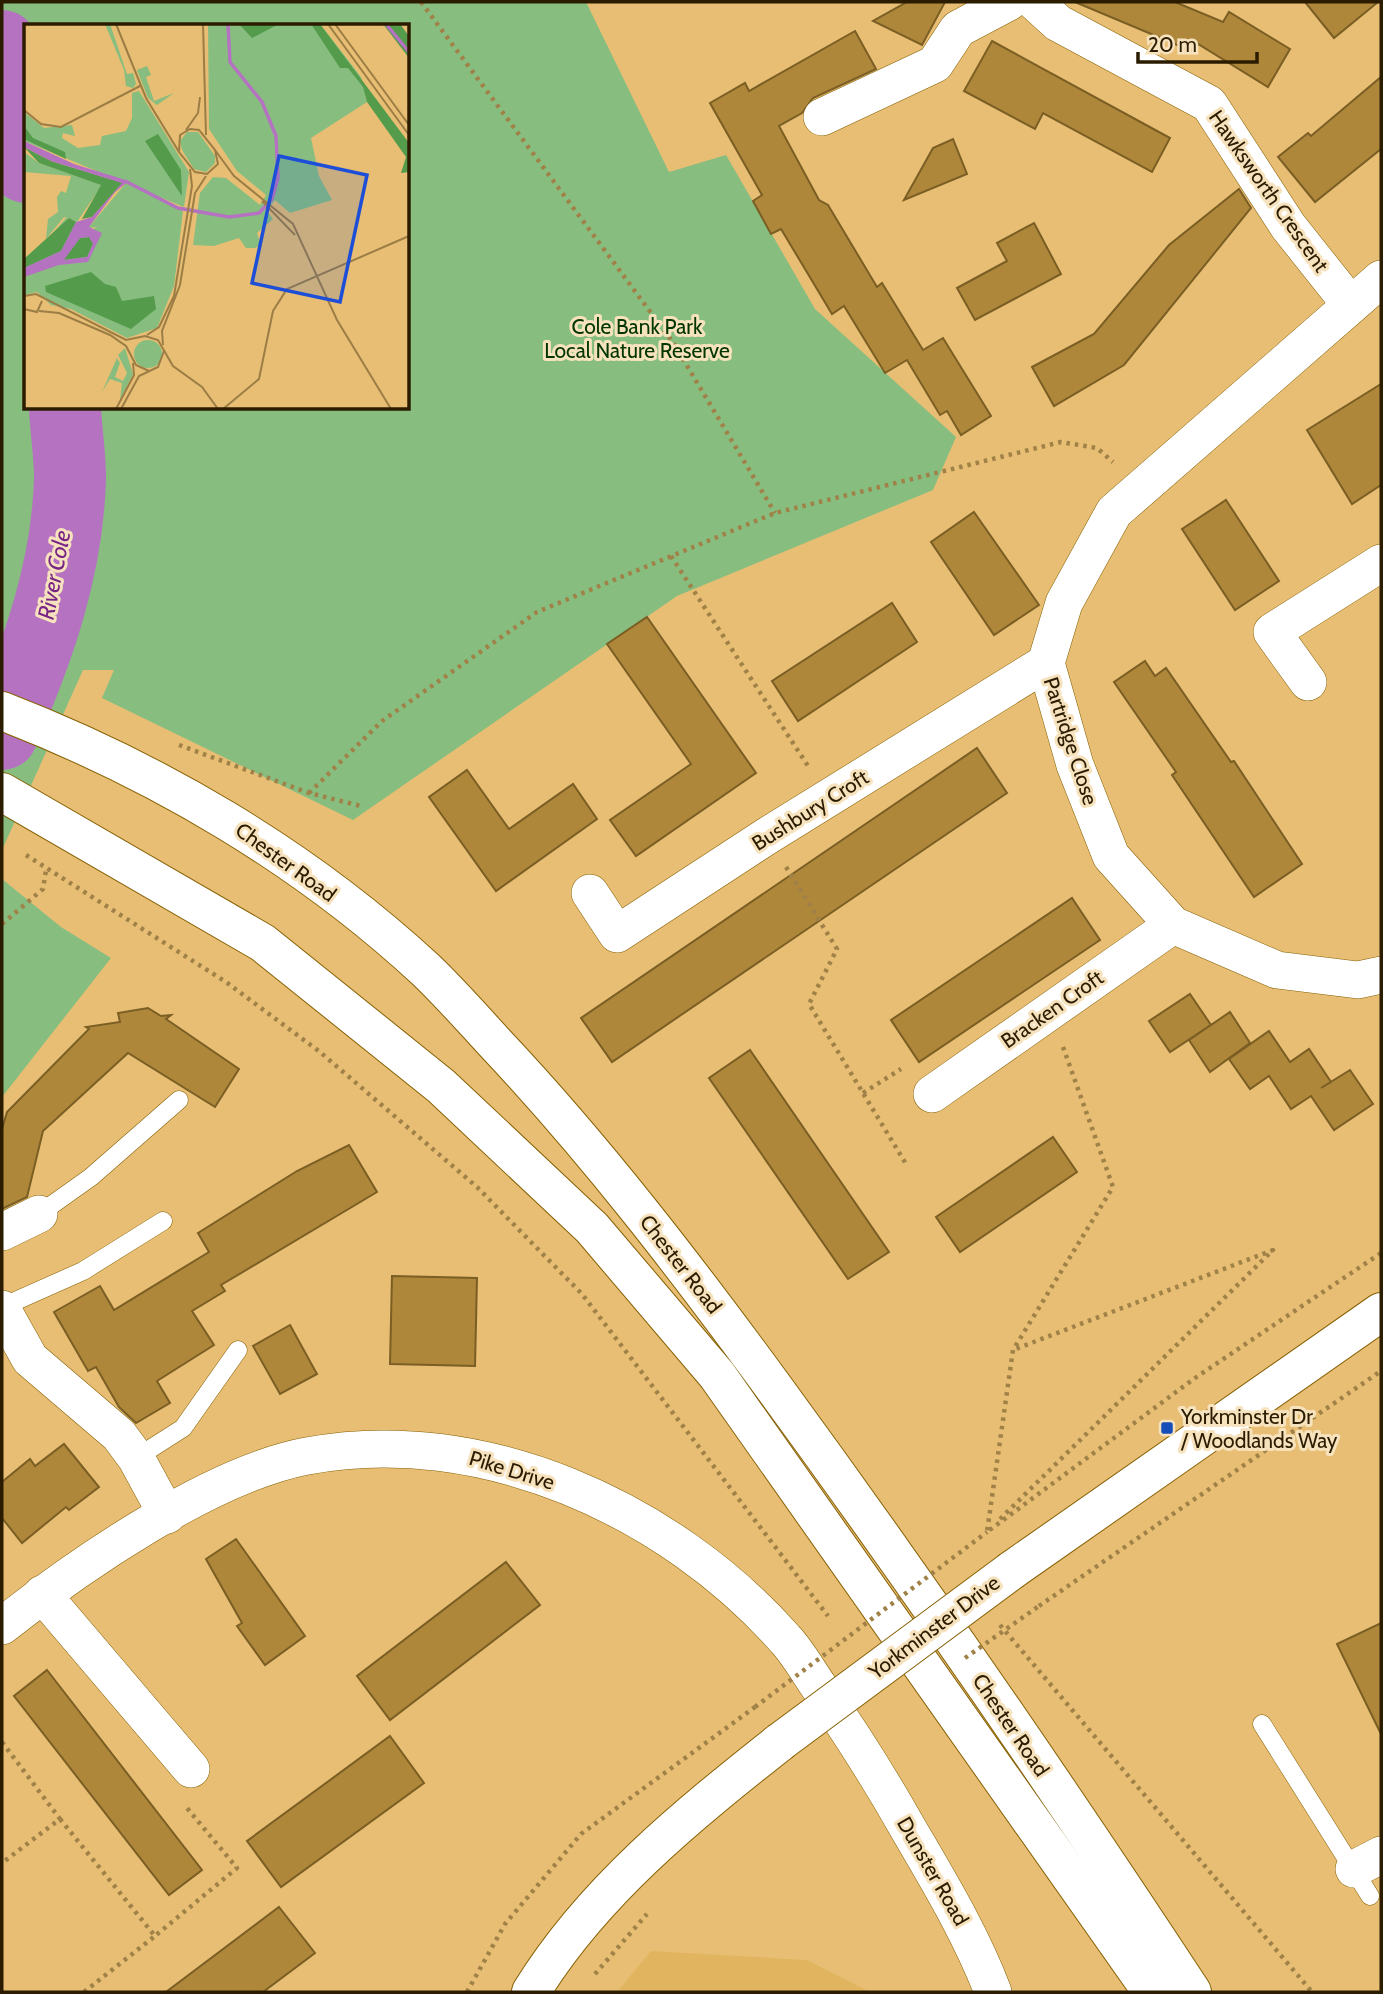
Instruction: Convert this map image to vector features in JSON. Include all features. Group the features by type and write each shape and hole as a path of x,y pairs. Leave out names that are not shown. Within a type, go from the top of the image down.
{"main road":[{"name":"Chester Road","path":"2,711 66,736 213,811 334,895 426,971 552,1105 687,1268 878,1529 1192,1992"},
{"name":"Chester Road","path":"2,792 263,943 441,1086 592,1228 717,1375 1152,1992"},
{"name":"Yorkminster Drive","path":"531,1992 544,1972 627,1872 706,1800 1012,1570 1378,1322"}],"street":[{"path":"822,117 935,64 958,30 1009,2"},
{"name":"Hawksworth Crescent","path":"1035,2 1058,23 1209,104 1288,226 1350,304"},
{"name":"Partridge Close","path":"1381,279 1114,512 1063,603 1046,663 1074,765 1111,856 1173,925 1278,970 1358,980 1381,975"},
{"path":"1308,682 1272,632 1381,563"},
{"name":"Bushbury Croft","path":"590,893 617,934 767,836 1046,663"},
{"name":"Bracken Croft","path":"932,1094 1173,925"},
{"path":"2,1232 39,1214"},
{"path":"2,1308 30,1359 119,1435 136,1458 167,1515"},
{"name":"Pike Drive","path":"2,1626 42,1594 167,1515 247,1474 307,1456 374,1450 447,1452 499,1461 601,1499 699,1558 786,1640 865,1753"},
{"path":"42,1594 191,1769"},
{"name":"Dunster Road","path":"865,1753 972,1939 993,1992"}],"lane":[{"path":"39,1214 91,1177 179,1100"},
{"path":"2,1308 83,1271 163,1222"},
{"path":"136,1458 183,1428 238,1350"},
{"path":"1262,1724 1368,1873"}],"path":[{"path":"421,2 674,344 775,513"},
{"path":"309,793 382,721 537,612 775,513 1061,442 1097,448 1143,488"},
{"path":"671,556 829,798"},
{"path":"168,741 309,793 361,806"},
{"path":"767,836 836,948 808,1004 906,1164"},
{"path":"17,848 46,870 90,893 226,982 320,1052 477,1187 582,1294 828,1616"},
{"path":"2,923 43,889 46,870"},
{"path":"987,1532 1013,1350 1112,1187 1050,1011"},
{"path":"987,1532 1273,1250 1013,1350"},
{"path":"467,1992 505,1924 581,1834 1195,1378 1381,1253"},
{"path":"1039,1606 1381,1371"},
{"path":"862,1621 870,1632"},
{"path":"2,1742 60,1819 155,1936"},
{"path":"84,1992 237,1868 174,1792 191,1769"},
{"path":"2,1863 60,1819"},
{"path":"589,1982 652,1909"}],"shaded area":[{"path":"651,1951 807,1960 870,1992 617,1992"}],"green space":[{"name":"Cole Bank Park Local Nature Reserve","path":"2,2 586,2 669,172 726,155 815,309 956,437 933,490 677,596 353,820 102,698 114,670 83,670 2,850"},
{"path":"2,879 61,927 111,958 2,1097"}],"building":[{"path":"907,2 945,2 922,45 873,21"},
{"path":"1075,2 1175,2 1223,22 1229,12 1290,49 1268,87 1198,44 1194,52"},
{"path":"1305,2 1378,2 1334,38"},
{"path":"855,31 876,69 813,98 802,113 779,126 819,200 828,205 877,287 882,283 923,350 943,338 991,416 961,435 947,411 940,415 907,360 885,373 844,306 832,314 781,229 771,234 753,201 762,195 710,103 745,83 749,91"},
{"path":"992,41 1170,138 1152,172 1043,113 1035,129 964,91"},
{"path":"1381,77 1381,149 1315,202 1278,157 1308,133 1311,136"},
{"path":"953,139 967,174 904,200 933,148"},
{"path":"1239,189 1251,208 1124,365 1054,406 1032,367 1094,334 1169,245"},
{"path":"1034,223 1061,274 975,320 957,288 1007,261 997,243"},
{"path":"1381,384 1381,485 1352,504 1307,430"},
{"path":"1226,500 1279,581 1235,610 1182,529"},
{"path":"974,512 1039,605 994,635 931,542"},
{"path":"892,603 917,642 798,721 772,681"},
{"path":"647,617 756,773 636,856 610,820 691,764 607,644"},
{"path":"1145,661 1155,676 1166,668 1231,762 1234,761 1302,864 1254,897 1172,775 1176,772 1114,682"},
{"path":"977,748 1007,793 612,1062 581,1018"},
{"path":"467,770 509,829 573,784 597,819 496,891 429,797"},
{"path":"1072,898 1100,940 919,1062 891,1020"},
{"path":"1190,994 1211,1025 1170,1052 1149,1021"},
{"path":"148,1008 161,1016 171,1015 166,1019 239,1069 215,1107 128,1053 43,1131 27,1197 2,1209 2,1129 7,1112 89,1029 86,1027 120,1022 118,1013"},
{"path":"1230,1012 1250,1043 1210,1072 1189,1040"},
{"path":"1269,1031 1290,1062 1309,1049 1331,1082 1350,1070 1373,1104 1334,1130 1311,1096 1291,1109 1269,1076 1250,1089 1229,1059"},
{"path":"750,1050 889,1252 848,1279 709,1078"},
{"path":"1053,1137 1077,1172 960,1252 936,1217"},
{"path":"349,1145 377,1192 221,1285 225,1291 192,1311 214,1345 157,1381 170,1403 136,1423 119,1407 96,1367 88,1371 54,1312 100,1286 114,1310 209,1252 198,1233 297,1171"},
{"path":"392,1276 477,1278 475,1366 390,1364"},
{"path":"290,1325 317,1374 280,1394 253,1346"},
{"path":"64,1444 99,1487 69,1510 66,1507 22,1543 2,1518 2,1482 30,1459 35,1466"},
{"path":"236,1539 305,1636 265,1665 237,1626 242,1623 206,1559"},
{"path":"506,1562 540,1605 390,1720 357,1676"},
{"path":"1381,1623 1381,1734 1337,1644"},
{"path":"47,1670 202,1870 169,1895 14,1696"},
{"path":"390,1736 424,1783 281,1887 247,1841"},
{"path":"279,1907 315,1953 263,1992 166,1992"}],"waterway":[{"name":"River Cole","path":"2,46 24,157"},
{"name":"River Cole","path":"2,734 39,641 64,544 70,477 65,410"}],"place":[{"name":"Yorkminster Dr / Woodlands Way","path":"1167,1428"}]}
